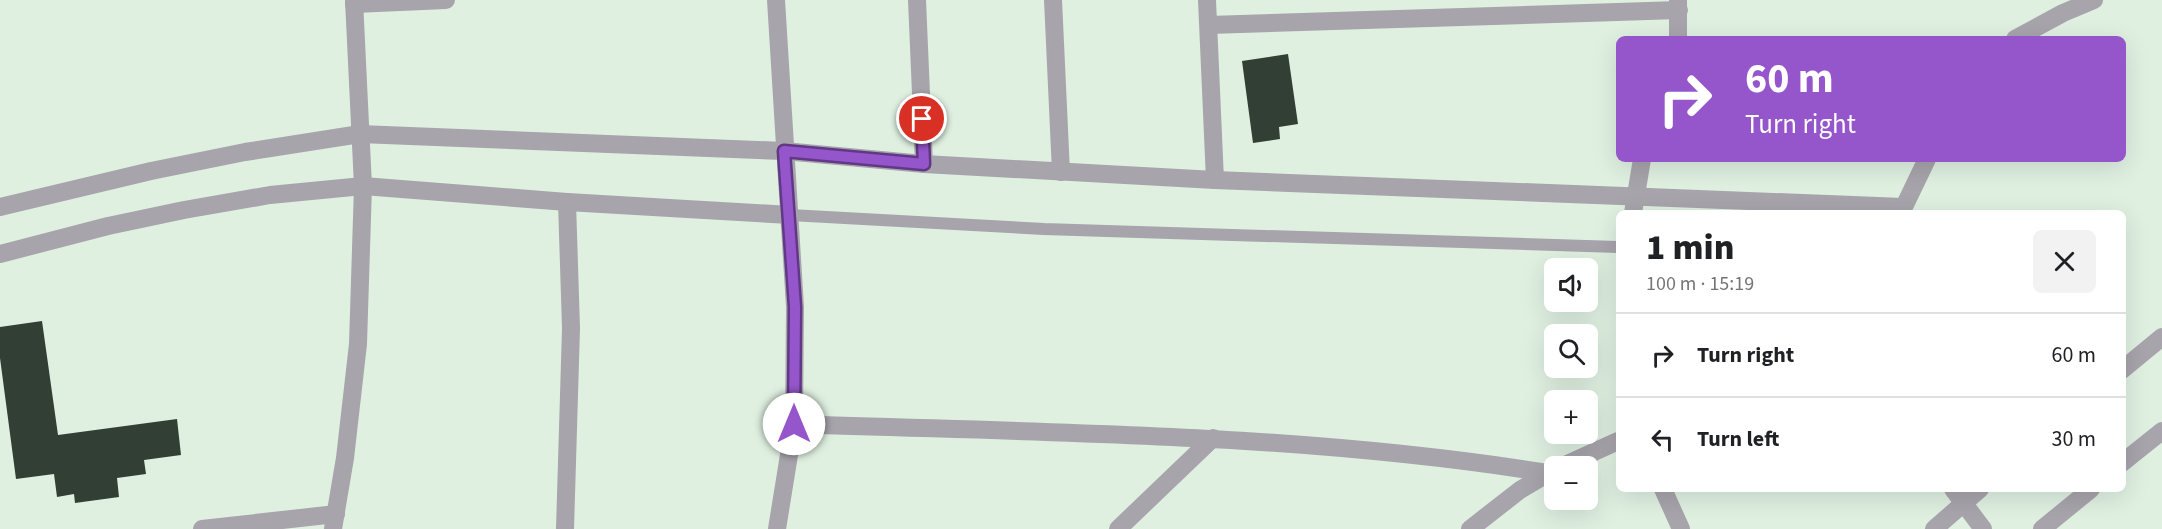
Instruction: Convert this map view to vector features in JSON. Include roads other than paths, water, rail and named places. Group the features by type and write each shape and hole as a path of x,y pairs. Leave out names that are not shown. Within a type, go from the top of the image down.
{"street":[{"path":"202,529 334,522 345,458 358,344 363,186 354,2 446,0"},
{"path":"776,0 795,307 794,424 777,529"},
{"path":"917,0 924,164"},
{"path":"1053,0 1061,172"},
{"path":"1207,0 1215,180"},
{"path":"2021,36 2063,13 2094,0"},
{"path":"1209,25 1678,5 1678,36"},
{"path":"0,207 182,164 315,139 360,134 784,151 924,164 1634,205 1902,210 1926,162"},
{"path":"1634,205 1641,162"},
{"path":"0,254 108,226 184,210 270,195 363,186 567,202 790,215"},
{"path":"565,529 571,328 567,202"},
{"path":"2126,367 2162,337"},
{"path":"794,424 1213,438 1419,454 1544,469"},
{"path":"2126,460 2162,431"},
{"path":"1118,529 1213,438"},
{"path":"1585,456 1616,442"},
{"path":"1470,529 1520,489 1544,476"},
{"path":"1664,492 1681,529"},
{"path":"2042,529 2087,492"},
{"path":"1934,529 1958,496 1983,529"}],"lane":[{"path":"790,215 1044,229 1616,247"}]}
